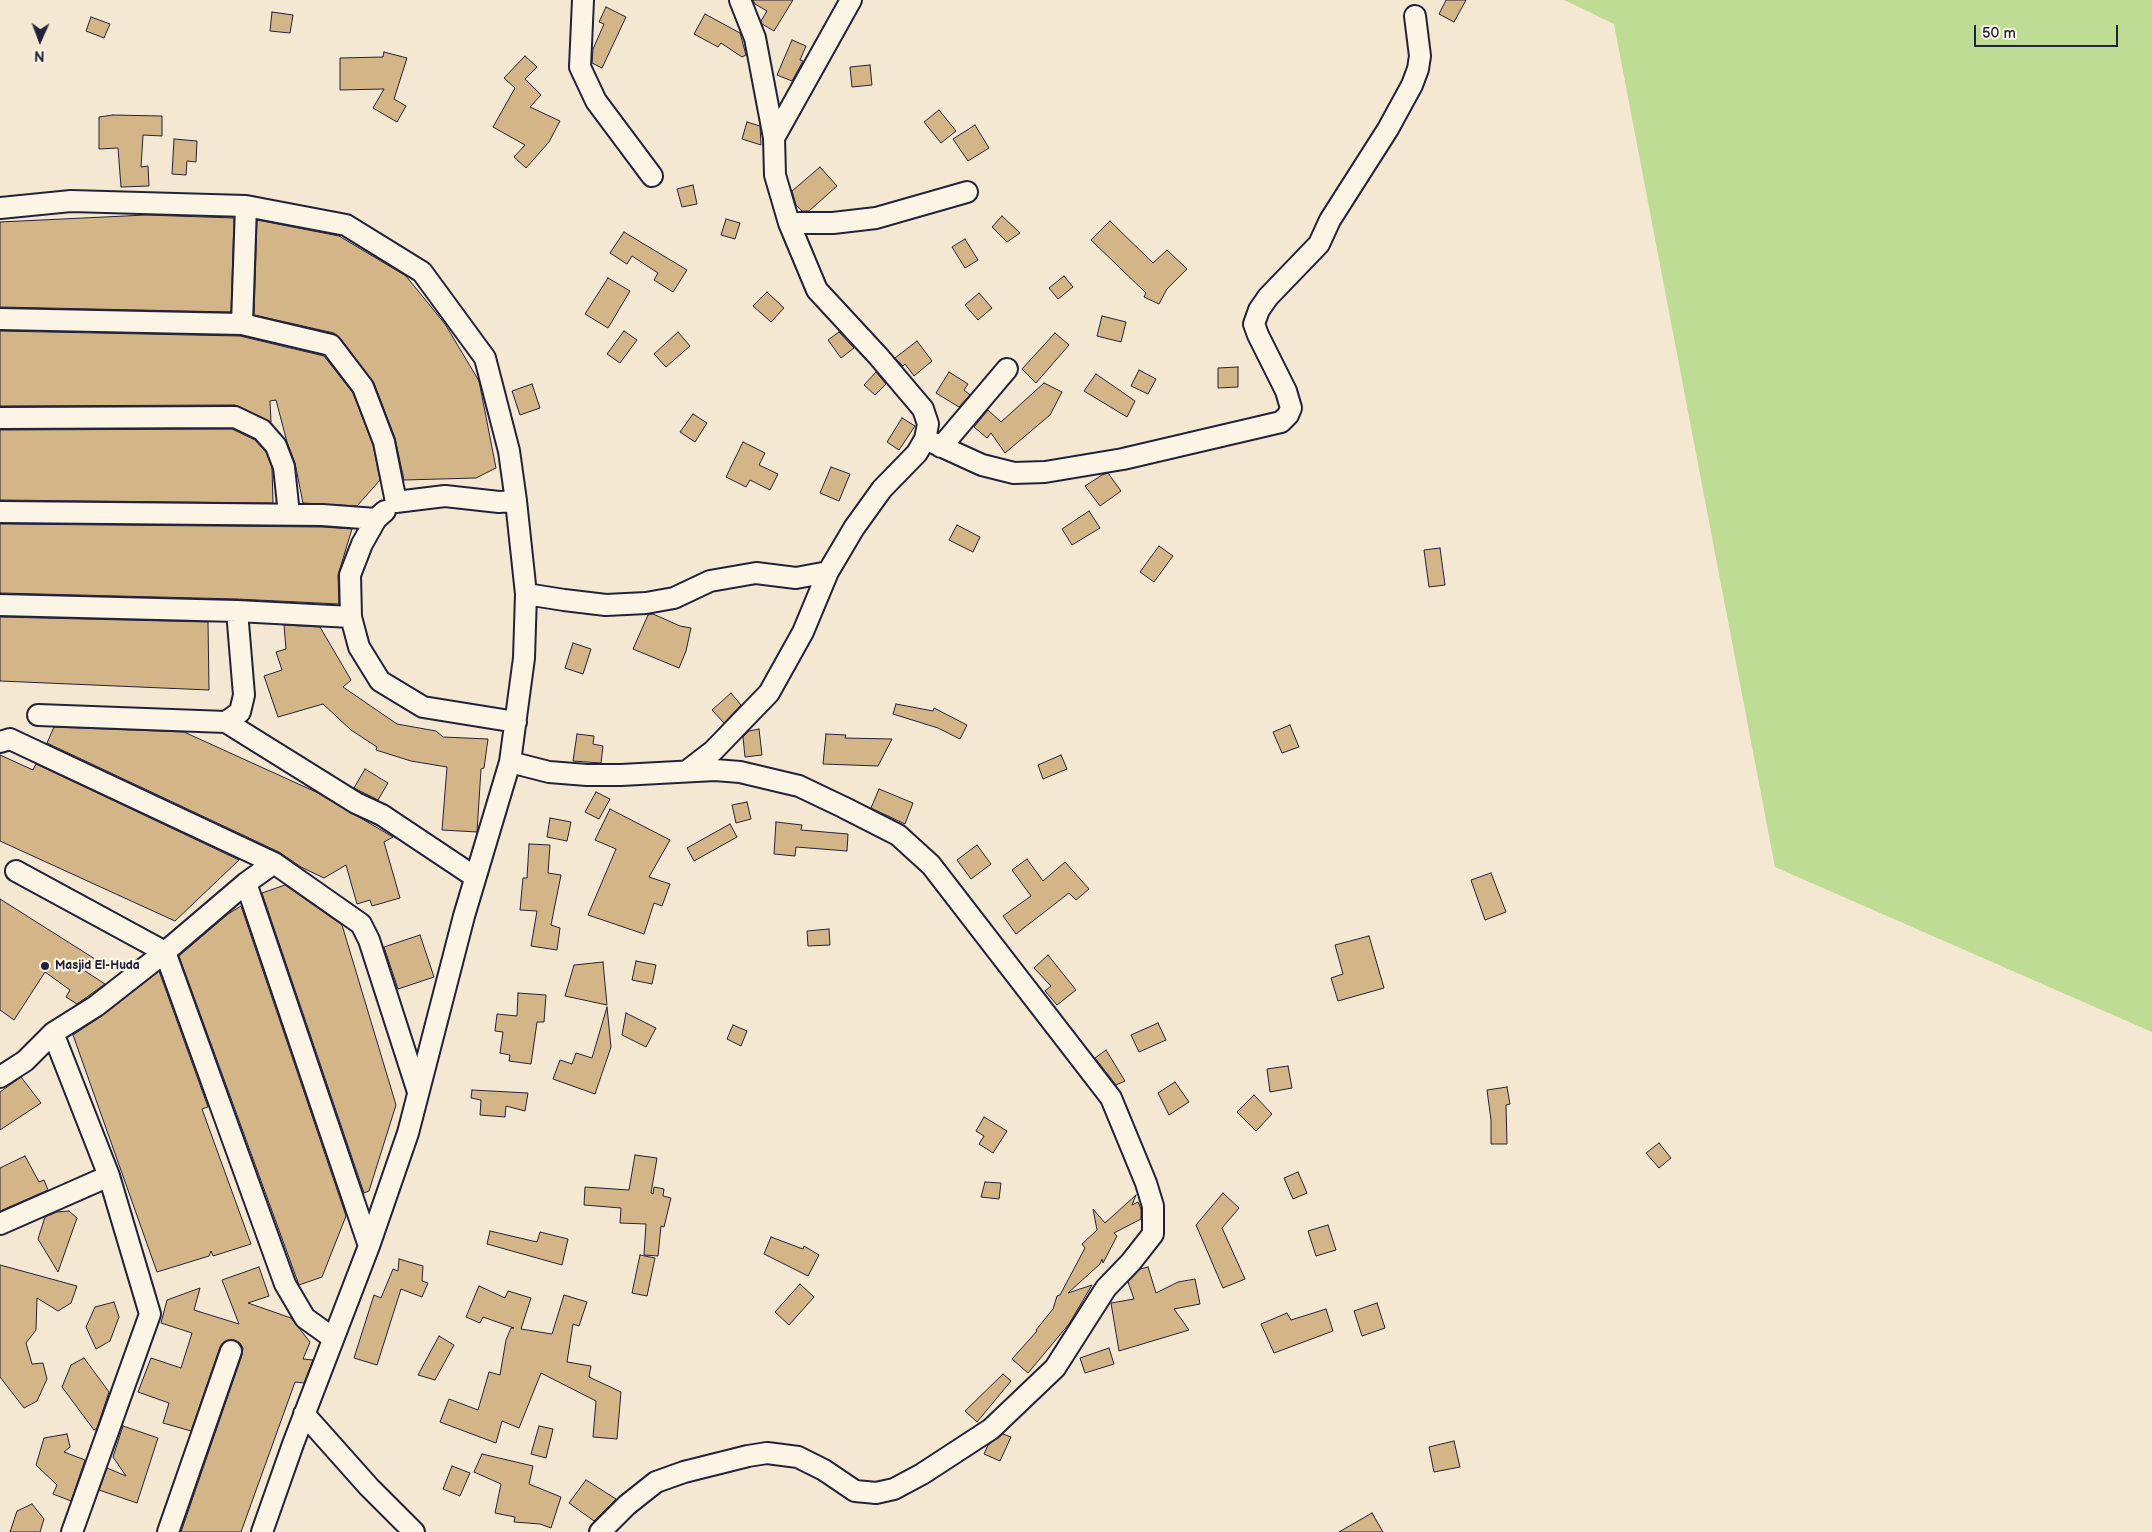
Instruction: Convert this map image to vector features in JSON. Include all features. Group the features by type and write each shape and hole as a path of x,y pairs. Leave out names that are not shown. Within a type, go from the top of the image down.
{"street":[{"path":"583,0 580,67 596,101 652,176"},
{"path":"740,0 754,38 774,138 775,174 789,223 817,290 879,357 923,409 933,443"},
{"path":"774,138 851,0"},
{"path":"933,443 982,465 1014,473 1046,472 1123,459 1269,426 1280,422 1288,416 1291,408 1286,391 1254,324 1268,297 1319,244 1330,220 1388,129 1412,85 1418,69 1420,56 1415,16"},
{"path":"789,223 833,223 876,218 967,192"},
{"path":"0,208 71,201 246,206 346,224 422,272 485,358 509,451 526,594 524,658 510,762 475,877 408,1133 369,1246 304,1414 262,1532"},
{"path":"242,324 246,206"},
{"path":"0,319 242,324 331,345 363,387 384,442 396,502"},
{"path":"687,771 713,750 769,693 803,632 828,572 854,528 882,489 916,453 933,443 1007,368"},
{"path":"0,418 235,417 262,430 276,446 284,467 288,514"},
{"path":"516,502 444,496 396,502 376,519 362,544 350,575 351,617 359,647 380,681 423,708 516,722"},
{"path":"0,512 288,514 376,519"},
{"path":"526,594 606,605 646,603 674,598 710,582 756,573 796,578 828,572"},
{"path":"0,605 237,611 351,617"},
{"path":"226,722 240,712 244,695 237,611"},
{"path":"38,715 226,722 356,803 382,816 475,877"},
{"path":"0,742 10,739 274,863 361,924 369,940 418,1092"},
{"path":"510,762 549,772 587,775 621,776 715,770 740,772 799,786 898,835 931,865 1110,1098 1146,1183 1153,1206 1153,1234 1131,1262 1106,1288 1055,1368 991,1429 922,1474 894,1489 876,1493 855,1491 824,1470 798,1457 767,1453 748,1456 684,1472 656,1482 627,1505 600,1532"},
{"path":"0,1078 25,1061 53,1033 96,1006 165,952 246,883 274,863"},
{"path":"16,871 165,952 285,1284 305,1318 333,1338"},
{"path":"246,883 369,1246"},
{"path":"53,1033 109,1176 150,1314 72,1532"},
{"path":"0,1224 109,1176"},
{"path":"168,1532 230,1351"},
{"path":"304,1414 369,1487 414,1532"}],"green space":[{"path":"1564,0 2152,0 2152,1032 1775,867 1614,24"}],"building":[{"path":"753,0 793,0 774,31 762,24 761,21 767,11 755,4"},
{"path":"1446,0 1466,0 1454,22 1439,14"},
{"path":"606,7 626,17 602,68 592,63 593,49 604,24 599,22"},
{"path":"272,12 293,15 290,33 270,31"},
{"path":"705,14 740,33 746,55 742,57 721,43 718,47 694,34"},
{"path":"91,17 110,24 104,38 86,31"},
{"path":"792,40 806,46 800,60 803,61 792,81 777,75"},
{"path":"384,52 407,58 394,99 406,106 397,122 373,108 384,89 340,90 340,58 383,57"},
{"path":"525,56 537,67 525,79 541,95 530,107 560,121 549,142 526,168 514,157 525,145 493,127 515,88 504,78"},
{"path":"870,65 872,85 852,87 850,67"},
{"path":"939,110 956,131 941,143 924,122"},
{"path":"113,115 162,116 162,136 143,135 141,167 148,166 149,186 121,187 118,148 99,149 99,117"},
{"path":"747,122 760,126 761,145 742,139"},
{"path":"975,125 989,148 968,161 953,139"},
{"path":"174,139 197,141 196,162 187,161 186,175 172,174"},
{"path":"820,167 837,186 809,211 802,211 796,205 792,191"},
{"path":"693,185 697,204 682,207 677,189"},
{"path":"146,215 234,218 231,312 0,307 0,222"},
{"path":"1002,216 1020,233 1007,242 992,227"},
{"path":"726,219 740,223 735,239 721,235"},
{"path":"257,220 339,236 406,276 445,324 479,381 496,468 476,478 404,480 395,438 374,383 340,338 334,333 254,315"},
{"path":"1110,221 1153,263 1167,250 1187,269 1167,289 1159,304 1144,297 1146,293 1091,240"},
{"path":"624,232 687,270 673,292 654,280 658,273 632,256 627,264 610,253"},
{"path":"965,239 978,260 965,268 952,247"},
{"path":"1064,276 1073,287 1058,299 1049,288"},
{"path":"608,278 630,291 608,328 585,314"},
{"path":"767,292 784,308 771,322 753,306"},
{"path":"979,293 992,308 978,320 965,305"},
{"path":"1102,316 1126,322 1121,342 1097,336"},
{"path":"0,331 240,336 324,356 353,393 373,445 380,480 357,506 303,503 295,463 287,442 276,400 270,401 271,422 235,405 0,406"},
{"path":"624,331 637,340 620,363 607,354"},
{"path":"678,332 690,346 666,367 654,354"},
{"path":"839,332 854,348 841,358 828,340"},
{"path":"1055,333 1069,345 1036,383 1022,369"},
{"path":"917,341 932,361 914,376 905,364 903,366 895,358"},
{"path":"1238,367 1238,387 1218,388 1218,368"},
{"path":"1139,370 1156,379 1148,394 1131,386"},
{"path":"876,372 886,384 875,395 864,385"},
{"path":"949,372 968,384 964,390 970,395 959,407 936,393"},
{"path":"1096,374 1135,401 1127,417 1084,391"},
{"path":"1044,383 1062,392 1050,415 1005,453 991,433 987,438 974,427 988,410 1001,422"},
{"path":"532,384 540,408 520,415 512,391"},
{"path":"693,414 707,423 695,442 680,432"},
{"path":"902,418 915,426 899,450 887,442"},
{"path":"232,429 255,440 266,452 272,468 273,503 0,500 0,430"},
{"path":"743,442 765,453 759,465 778,474 770,490 750,480 746,487 726,477"},
{"path":"831,467 850,474 839,501 820,493"},
{"path":"1108,473 1121,491 1100,506 1085,486"},
{"path":"1089,511 1100,528 1072,545 1062,529"},
{"path":"0,524 322,527 352,529 338,575 339,604 237,599 0,593"},
{"path":"957,525 980,537 973,552 949,540"},
{"path":"1159,546 1173,556 1154,582 1140,572"},
{"path":"1440,548 1445,585 1429,587 1424,550"},
{"path":"653,614 680,626 691,628 686,651 679,668 633,649 648,615"},
{"path":"0,617 208,622 209,690 0,681"},
{"path":"284,625 320,627 351,680 343,687 397,724 436,731 443,737 488,739 484,768 481,769 477,832 442,830 447,767 411,761 376,750 377,747 351,730 323,704 278,717 264,676 282,670 276,652 286,649"},
{"path":"573,643 591,649 583,674 565,668"},
{"path":"731,693 741,705 724,723 712,710"},
{"path":"896,704 933,711 934,708 967,725 960,739 938,728 893,714"},
{"path":"1290,725 1299,747 1282,753 1273,732"},
{"path":"54,727 184,732 316,792 393,837 384,842 400,898 372,906 370,900 357,904 346,865 324,878 301,867 279,852 47,743"},
{"path":"759,729 762,755 745,757 743,737 749,731"},
{"path":"577,734 594,736 593,744 603,746 601,763 573,761"},
{"path":"826,734 846,735 845,738 892,739 878,766 823,764"},
{"path":"0,755 33,770 36,764 239,860 175,921 0,841"},
{"path":"1061,755 1067,769 1043,779 1038,765"},
{"path":"365,769 388,783 378,800 354,788"},
{"path":"879,789 913,803 905,824 871,808"},
{"path":"596,792 610,799 599,819 585,812"},
{"path":"747,802 751,819 736,823 732,805"},
{"path":"610,809 670,840 649,877 670,884 662,906 654,903 644,934 588,915 616,849 595,840"},
{"path":"550,818 571,822 567,841 547,837"},
{"path":"776,822 802,825 801,830 848,834 847,851 796,847 795,856 774,854"},
{"path":"730,824 737,837 694,861 687,848"},
{"path":"529,844 550,845 548,873 561,875 551,925 560,928 557,950 531,946 537,911 520,910 523,878 527,878"},
{"path":"977,845 991,864 971,879 957,860"},
{"path":"1027,859 1043,881 1065,862 1089,889 1076,900 1069,893 1016,934 1003,916 1031,896 1012,870"},
{"path":"1491,873 1506,912 1485,920 1471,880"},
{"path":"285,885 342,925 396,1105 369,1191 364,1193 262,893"},
{"name":"Masjid El-Huda","path":"0,899 95,959 85,971 105,984 77,1004 66,997 70,990 45,972 14,1020 0,1010"},
{"path":"241,906 346,1216 322,1277 299,1285 179,956 228,914"},
{"path":"829,929 830,945 808,946 807,931"},
{"path":"420,935 434,977 398,989 384,947"},
{"path":"1369,936 1384,988 1338,1001 1331,978 1343,974 1335,945"},
{"path":"1048,955 1076,990 1057,1005 1045,991 1051,986 1034,968"},
{"path":"636,961 656,965 652,984 632,980"},
{"path":"603,962 607,1005 565,996 574,965"},
{"path":"159,971 208,1107 202,1109 251,1244 213,1256 211,1251 209,1256 157,1272 73,1035 103,1015"},
{"path":"518,993 546,995 544,1022 537,1022 531,1064 509,1061 510,1055 500,1053 503,1032 495,1031 497,1014 517,1016"},
{"path":"607,1007 611,1047 595,1094 553,1079 560,1060 572,1064 576,1053 592,1058"},
{"path":"626,1013 656,1028 646,1047 622,1035"},
{"path":"1158,1023 1166,1040 1139,1052 1131,1035"},
{"path":"733,1025 747,1031 741,1046 727,1039"},
{"path":"1106,1050 1125,1081 1116,1085 1095,1058"},
{"path":"1288,1066 1292,1088 1270,1092 1267,1069"},
{"path":"21,1077 41,1103 0,1130 0,1092"},
{"path":"1175,1082 1189,1102 1169,1115 1158,1093"},
{"path":"1507,1087 1510,1104 1506,1105 1507,1144 1491,1144 1491,1120 1487,1090"},
{"path":"472,1090 528,1093 525,1111 506,1106 505,1117 480,1115 481,1100 471,1098"},
{"path":"1254,1095 1272,1114 1256,1131 1237,1112"},
{"path":"984,1117 1007,1131 993,1153 979,1144 984,1136 976,1131"},
{"path":"1659,1143 1671,1158 1659,1168 1646,1153"},
{"path":"635,1155 657,1158 651,1193 653,1194 654,1187 664,1189 663,1196 671,1198 664,1227 661,1226 658,1256 644,1255 646,1224 620,1223 621,1208 584,1205 585,1187 629,1190"},
{"path":"25,1156 39,1182 44,1180 48,1190 0,1211 0,1168"},
{"path":"1298,1172 1307,1193 1293,1199 1284,1178"},
{"path":"985,1182 1001,1183 999,1199 981,1197"},
{"path":"1223,1193 1239,1208 1222,1228 1245,1279 1223,1288 1196,1225"},
{"path":"1136,1195 1132,1205 1138,1202 1141,1209 1141,1219 1114,1233 1117,1236 1103,1263 1102,1259 1100,1264 1068,1293 1092,1285 1069,1324 1028,1373 1012,1359 1037,1331 1053,1309 1057,1296 1060,1295 1085,1248 1082,1244 1097,1230 1093,1209 1105,1223"},
{"path":"69,1211 77,1218 58,1272 38,1239 45,1217 57,1212"},
{"path":"1328,1225 1336,1250 1316,1256 1308,1231"},
{"path":"490,1231 537,1242 540,1232 568,1239 562,1265 487,1244"},
{"path":"771,1237 803,1249 804,1246 819,1255 808,1276 764,1254"},
{"path":"640,1255 655,1258 647,1296 632,1293"},
{"path":"399,1259 423,1266 422,1281 428,1283 422,1297 401,1289 377,1365 354,1358 374,1295 381,1298 393,1269 398,1271"},
{"path":"0,1265 77,1286 71,1303 58,1311 37,1298 36,1330 26,1343 32,1364 43,1363 47,1379 37,1401 24,1408 0,1377"},
{"path":"259,1267 269,1296 248,1303 291,1318 310,1342 303,1359 313,1360 304,1383 295,1382 241,1532 181,1532 243,1348 240,1343 234,1340 224,1342 220,1347 191,1431 163,1423 169,1403 138,1392 151,1358 181,1368 192,1333 161,1323 167,1300 200,1288 194,1310 239,1324 222,1280"},
{"path":"1148,1267 1156,1293 1178,1282 1195,1279 1200,1304 1174,1309 1189,1330 1119,1351 1111,1303 1134,1299 1128,1282 1140,1269"},
{"path":"800,1284 814,1297 789,1325 775,1312"},
{"path":"479,1286 505,1298 508,1291 531,1298 521,1329 552,1334 564,1295 587,1302 579,1326 573,1324 567,1362 591,1366 589,1377 621,1392 617,1439 593,1437 596,1401 541,1373 519,1428 502,1421 496,1443 440,1422 449,1399 478,1410 489,1372 500,1375 506,1340 511,1328 514,1328 483,1317 480,1323 466,1317"},
{"path":"114,1302 119,1317 110,1341 96,1349 86,1327 95,1307"},
{"path":"1377,1303 1385,1328 1362,1336 1354,1311"},
{"path":"1326,1309 1333,1331 1274,1353 1261,1324 1287,1313 1291,1320"},
{"path":"439,1336 454,1345 435,1380 418,1375"},
{"path":"1109,1348 1114,1364 1085,1373 1080,1358"},
{"path":"84,1358 109,1392 97,1428 94,1430 62,1387 71,1365"},
{"path":"1003,1374 1011,1381 977,1422 965,1411"},
{"path":"123,1426 158,1438 137,1503 99,1490 107,1468 126,1476 113,1457"},
{"path":"539,1426 553,1429 546,1458 531,1454"},
{"path":"67,1434 70,1447 64,1452 85,1460 71,1501 53,1494 57,1485 36,1465 44,1438"},
{"path":"1003,1434 1011,1437 1000,1461 984,1454 988,1445"},
{"path":"1454,1441 1460,1467 1434,1472 1429,1447"},
{"path":"482,1454 533,1466 529,1484 561,1497 551,1528 540,1524 514,1522 515,1517 495,1513 501,1484 474,1472"},
{"path":"452,1466 470,1473 460,1496 443,1489"},
{"path":"586,1480 616,1499 594,1521 569,1503"},
{"path":"32,1504 44,1519 40,1532 10,1532 17,1511"},
{"path":"1372,1513 1383,1532 1339,1532"}],"place":[{"name":"Masjid El-Huda","path":"45,966"}]}
